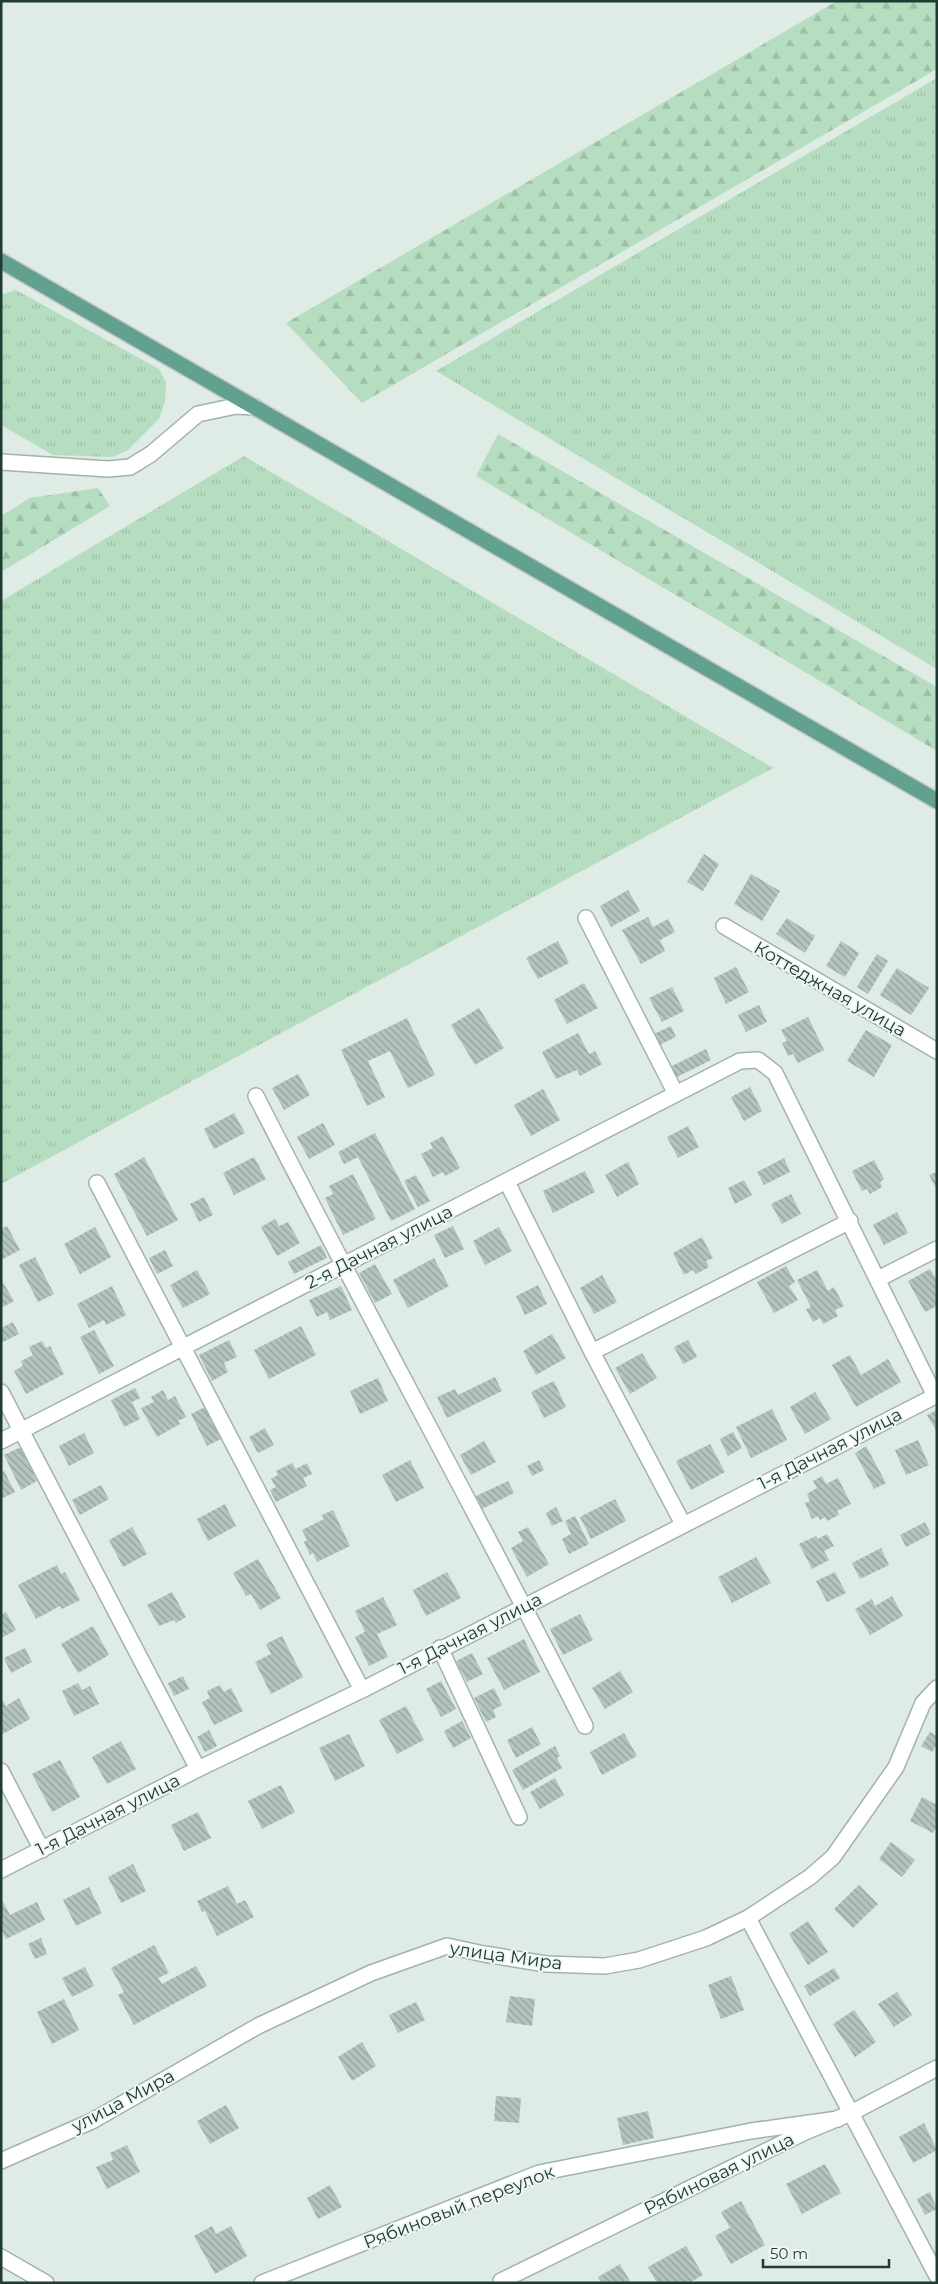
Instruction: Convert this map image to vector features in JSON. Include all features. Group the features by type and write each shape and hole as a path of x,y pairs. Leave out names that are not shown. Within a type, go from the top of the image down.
{"main road":[{"path":"1,261 937,801"},
{"path":"1,271 536,581 633,626"}],"street":[{"path":"1,462 108,469 130,467 151,454 198,414 236,406 255,407"},
{"path":"586,918 676,1094"},
{"name":"Коттеджная улица","path":"724,926 937,1051"},
{"name":"2-я Дачная улица","path":"1,1441 740,1061 758,1060 775,1073 850,1221"},
{"path":"256,1096 342,1266 525,1606 585,1726"},
{"path":"507,1182 592,1352 683,1524"},
{"path":"97,1183 362,1690"},
{"path":"592,1352 850,1221 936,1395"},
{"path":"878,1279 937,1249"},
{"path":"1,1392 198,1769"},
{"name":"1-я Дачная улица","path":"1,1870 198,1769 362,1690 440,1648 936,1395"},
{"path":"440,1648 519,1817"},
{"name":"улица Мира","path":"1,2161 92,2121 258,2026 371,1973 448,1946 546,1964 605,1966 639,1960 706,1938 748,1918 810,1877 833,1857 896,1767 923,1703 937,1688"},
{"path":"1,1771 42,1850"},
{"path":"748,1918 844,2116 937,2276"},
{"name":"Рябиновая улица","path":"501,2282 805,2132 844,2116 937,2068"},
{"name":"Рябиновый переулок","path":"262,2283 540,2173 751,2131 844,2116"},
{"path":"1,2257 46,2283"}],"green space":[{"path":"837,1 937,1 937,69 362,403 286,323"},
{"path":"937,78 937,669 436,371"},
{"path":"16,290 159,369 166,382 165,402 159,419 128,450 113,457 53,455 1,425 1,295"},
{"path":"498,434 937,687 937,751 476,476"},
{"path":"244,456 773,768 1,1184 1,601"},
{"path":"98,488 110,506 1,572 1,516 30,498"}],"building":[{"path":"704,854 719,864 703,891 687,882"},
{"path":"751,874 780,891 762,921 734,904"},
{"path":"628,890 640,911 611,927 600,906"},
{"path":"648,917 653,927 668,919 675,932 660,940 665,951 641,964 622,930"},
{"path":"787,918 815,936 805,953 776,934"},
{"path":"558,941 569,963 538,979 526,958"},
{"path":"841,941 859,953 845,977 826,966"},
{"path":"877,954 888,961 868,994 857,987"},
{"path":"736,967 749,992 726,1004 714,978"},
{"path":"897,968 929,988 911,1015 880,995"},
{"path":"584,983 598,1008 567,1024 554,1000"},
{"path":"672,987 684,1011 662,1022 649,998"},
{"path":"759,1005 767,1022 746,1032 738,1015"},
{"path":"479,1008 504,1048 475,1065 451,1025"},
{"path":"808,1017 824,1050 798,1063 793,1054 788,1056 782,1043 787,1041 781,1030"},
{"path":"407,1018 435,1075 408,1088 390,1051 368,1061 385,1097 367,1106 341,1050"},
{"path":"671,1026 676,1037 659,1045 654,1034"},
{"path":"866,1030 892,1045 874,1077 847,1061"},
{"path":"578,1033 589,1054 595,1051 602,1064 580,1076 577,1070 556,1079 542,1052"},
{"path":"706,1049 711,1060 675,1078 670,1067"},
{"path":"298,1074 310,1095 284,1110 272,1088"},
{"path":"750,1087 762,1111 744,1121 731,1097"},
{"path":"543,1089 560,1120 531,1136 514,1105"},
{"path":"234,1113 245,1133 214,1149 204,1129"},
{"path":"323,1123 335,1145 309,1159 297,1137"},
{"path":"688,1126 699,1147 678,1158 667,1137"},
{"path":"375,1133 415,1209 391,1221 358,1157 344,1164 338,1152"},
{"path":"443,1136 460,1168 445,1176 443,1172 433,1177 421,1154 433,1148 430,1143"},
{"path":"144,1157 178,1220 147,1236 114,1174"},
{"path":"254,1157 266,1179 234,1195 223,1173"},
{"path":"784,1158 790,1172 764,1185 757,1172"},
{"path":"874,1160 884,1179 880,1182 882,1187 870,1194 867,1189 862,1191 852,1171"},
{"path":"628,1162 639,1184 617,1197 605,1175"},
{"path":"585,1171 595,1192 553,1213 543,1191"},
{"path":"937,1172 937,1190 929,1175"},
{"path":"353,1174 376,1219 343,1235 325,1198 333,1194 329,1186"},
{"path":"416,1175 430,1201 418,1207 404,1181"},
{"path":"744,1180 752,1195 735,1204 728,1188"},
{"path":"791,1194 801,1214 782,1224 771,1204"},
{"path":"204,1197 213,1215 199,1222 190,1204"},
{"path":"897,1212 908,1233 884,1245 873,1225"},
{"path":"275,1219 279,1226 288,1222 300,1243 277,1256 261,1227"},
{"path":"7,1226 20,1250 1,1260 1,1229"},
{"path":"453,1226 464,1249 445,1258 434,1235"},
{"path":"95,1227 111,1257 80,1274 64,1244"},
{"path":"499,1227 512,1251 485,1265 473,1241"},
{"path":"702,1237 713,1258 706,1261 709,1267 696,1274 693,1270 684,1275 673,1253"},
{"path":"321,1245 327,1258 294,1274 288,1262"},
{"path":"165,1250 173,1266 157,1274 149,1258"},
{"path":"35,1257 54,1294 38,1302 19,1265"},
{"path":"434,1258 449,1286 408,1308 393,1280"},
{"path":"375,1264 392,1294 375,1303 359,1273"},
{"path":"786,1266 795,1282 789,1286 798,1300 774,1313 757,1282"},
{"path":"930,1269 937,1280 937,1306 925,1312 908,1281"},
{"path":"197,1270 210,1294 183,1308 170,1285"},
{"path":"817,1270 828,1291 834,1287 844,1306 835,1310 838,1316 823,1324 820,1318 813,1322 806,1309 811,1307 797,1280"},
{"path":"602,1275 617,1302 594,1314 580,1288"},
{"path":"1,1279 14,1301 1,1308"},
{"path":"538,1285 547,1304 525,1315 516,1296"},
{"path":"112,1286 126,1315 106,1325 104,1320 89,1328 77,1304"},
{"path":"341,1286 352,1310 330,1320 327,1312 317,1317 309,1300"},
{"path":"13,1322 19,1334 1,1343 1,1328"},
{"path":"301,1326 316,1355 269,1379 254,1350"},
{"path":"94,1330 114,1366 99,1374 80,1337"},
{"path":"552,1334 566,1358 536,1375 523,1351"},
{"path":"229,1340 237,1357 224,1363 228,1372 212,1381 199,1355"},
{"path":"688,1340 697,1357 683,1364 674,1347"},
{"path":"42,1341 46,1348 50,1346 64,1374 26,1394 14,1371 23,1366 21,1361 33,1355 29,1347"},
{"path":"642,1353 657,1378 630,1394 615,1368"},
{"path":"850,1355 861,1375 888,1359 901,1382 856,1407 832,1365"},
{"path":"495,1377 502,1391 447,1418 437,1397 455,1389 458,1395"},
{"path":"378,1378 388,1401 360,1414 350,1391"},
{"path":"554,1381 566,1407 544,1418 531,1392"},
{"path":"135,1388 140,1398 132,1402 140,1419 124,1427 111,1400"},
{"path":"163,1390 168,1400 175,1396 186,1417 178,1421 180,1424 157,1437 141,1408 154,1402 151,1397"},
{"path":"815,1392 831,1419 805,1434 790,1407"},
{"path":"205,1407 221,1439 207,1446 191,1414"},
{"path":"772,1409 787,1440 751,1458 736,1427"},
{"path":"937,1410 937,1432 927,1415"},
{"path":"265,1428 274,1445 258,1453 249,1437"},
{"path":"733,1432 742,1448 728,1456 720,1439"},
{"path":"84,1433 94,1453 69,1466 59,1446"},
{"path":"918,1440 929,1465 906,1475 895,1450"},
{"path":"484,1441 496,1462 471,1475 460,1455"},
{"path":"710,1444 725,1472 691,1490 676,1461"},
{"path":"866,1446 886,1483 874,1489 855,1453"},
{"path":"21,1447 37,1481 21,1490 4,1455"},
{"path":"410,1460 424,1488 396,1502 382,1475"},
{"path":"539,1460 544,1470 532,1476 527,1466"},
{"path":"292,1463 296,1469 307,1463 312,1474 303,1478 307,1486 276,1502 270,1490 276,1487 271,1479 278,1475 276,1471"},
{"path":"4,1471 15,1492 1,1499 1,1472"},
{"path":"822,1476 826,1484 838,1478 851,1504 837,1511 839,1515 827,1521 825,1517 820,1520 818,1516 812,1519 805,1503 810,1501 807,1494 817,1488 813,1481"},
{"path":"508,1481 514,1493 482,1509 476,1496"},
{"path":"101,1485 109,1499 80,1515 72,1500"},
{"path":"615,1499 626,1521 591,1539 580,1517"},
{"path":"225,1504 236,1526 208,1541 197,1519"},
{"path":"556,1507 563,1521 552,1526 546,1513"},
{"path":"333,1510 350,1546 317,1562 313,1553 310,1555 304,1542 307,1540 302,1530 324,1519 322,1515"},
{"path":"575,1516 589,1544 569,1554 562,1539 571,1534 565,1521"},
{"path":"925,1522 931,1534 906,1547 900,1535"},
{"path":"132,1527 147,1554 123,1567 109,1540"},
{"path":"528,1527 549,1564 527,1577 511,1548 523,1541 518,1532"},
{"path":"827,1534 834,1546 824,1551 829,1560 812,1569 799,1544 816,1536 818,1539"},
{"path":"881,1548 889,1565 860,1579 852,1563"},
{"path":"756,1557 771,1583 732,1603 718,1577"},
{"path":"258,1559 281,1598 260,1610 251,1594 246,1596 233,1573"},
{"path":"57,1565 61,1574 65,1572 80,1600 62,1609 60,1606 36,1619 18,1585"},
{"path":"447,1572 461,1598 426,1616 413,1590"},
{"path":"835,1572 846,1593 827,1602 816,1581"},
{"path":"172,1592 186,1617 176,1623 174,1620 159,1626 147,1605"},
{"path":"892,1596 903,1616 870,1635 855,1609 872,1599 875,1606"},
{"path":"383,1597 397,1625 377,1634 388,1657 369,1666 355,1637 365,1632 355,1611"},
{"path":"6,1612 16,1630 1,1638 1,1615"},
{"path":"580,1614 593,1640 563,1655 550,1629"},
{"path":"93,1626 109,1655 78,1673 61,1644"},
{"path":"282,1636 303,1677 271,1694 255,1662 271,1654 266,1644"},
{"path":"524,1639 540,1672 504,1690 487,1658"},
{"path":"25,1648 32,1662 11,1673 4,1658"},
{"path":"472,1653 483,1674 467,1682 456,1661"},
{"path":"620,1671 633,1692 605,1709 592,1688"},
{"path":"183,1676 189,1689 174,1696 168,1683"},
{"path":"441,1681 456,1709 441,1717 426,1689"},
{"path":"78,1683 82,1690 90,1686 99,1704 74,1716 62,1691"},
{"path":"220,1685 224,1692 231,1688 243,1711 214,1725 202,1702 210,1698 207,1691"},
{"path":"494,1688 502,1705 493,1710 496,1717 486,1722 474,1698"},
{"path":"1,1698 6,1706 19,1698 30,1719 1,1735"},
{"path":"406,1706 424,1740 397,1754 379,1720"},
{"path":"462,1721 471,1738 453,1748 444,1731"},
{"path":"532,1727 541,1744 516,1758 507,1740"},
{"path":"209,1730 217,1746 205,1752 197,1737"},
{"path":"930,1732 937,1736 937,1744 932,1752 921,1746"},
{"path":"624,1733 637,1756 602,1775 590,1752"},
{"path":"349,1734 365,1766 335,1781 319,1748"},
{"path":"121,1741 136,1769 107,1784 92,1757"},
{"path":"555,1746 560,1756 557,1758 562,1768 523,1790 512,1770"},
{"path":"60,1760 80,1797 52,1812 32,1774"},
{"path":"555,1778 564,1795 540,1809 530,1792"},
{"path":"281,1785 295,1812 262,1829 248,1801"},
{"path":"922,1797 937,1805 937,1826 933,1833 910,1821"},
{"path":"198,1812 211,1838 184,1851 171,1825"},
{"path":"891,1842 915,1860 902,1877 879,1859"},
{"path":"133,1864 146,1891 121,1903 108,1877"},
{"path":"859,1885 878,1904 853,1928 834,1909"},
{"path":"228,1886 237,1904 245,1900 254,1917 217,1936 205,1911 202,1912 197,1901"},
{"path":"89,1887 102,1913 76,1926 63,1900"},
{"path":"1,1898 10,1915 37,1902 45,1920 6,1939 1,1929"},
{"path":"808,1921 828,1952 808,1965 789,1934"},
{"path":"41,1938 47,1954 35,1959 28,1944"},
{"path":"154,1945 169,1973 158,1978 162,1984 196,1966 207,1986 134,2025 118,1995 124,1992 111,1968"},
{"path":"85,1967 94,1986 72,1997 62,1978"},
{"path":"834,1968 840,1978 810,1996 804,1986"},
{"path":"731,1976 744,2010 721,2019 708,1985"},
{"path":"897,1992 912,2015 894,2027 878,2004"},
{"path":"510,1996 535,1999 532,2026 506,2022"},
{"path":"64,1999 79,2030 52,2044 37,2012"},
{"path":"416,2002 425,2020 398,2033 389,2015"},
{"path":"854,2010 876,2042 855,2057 833,2024"},
{"path":"362,2042 376,2066 352,2081 338,2057"},
{"path":"496,2096 521,2098 519,2123 494,2121"},
{"path":"226,2105 239,2128 210,2144 197,2121"},
{"path":"648,2111 654,2138 623,2145 617,2118"},
{"path":"924,2123 937,2150 913,2163 899,2137"},
{"path":"127,2145 140,2172 107,2189 96,2167 113,2160 110,2153"},
{"path":"825,2164 841,2193 802,2214 786,2184"},
{"path":"330,2185 342,2207 318,2219 307,2198"},
{"path":"930,2192 937,2209 925,2215 917,2199"},
{"path":"741,2201 765,2245 731,2264 715,2236 730,2228 721,2212"},
{"path":"212,2226 216,2234 231,2226 247,2256 215,2274 194,2236"},
{"path":"686,2246 703,2275 689,2283 657,2283 648,2267"},
{"path":"620,2264 631,2283 602,2283 598,2277"}]}
